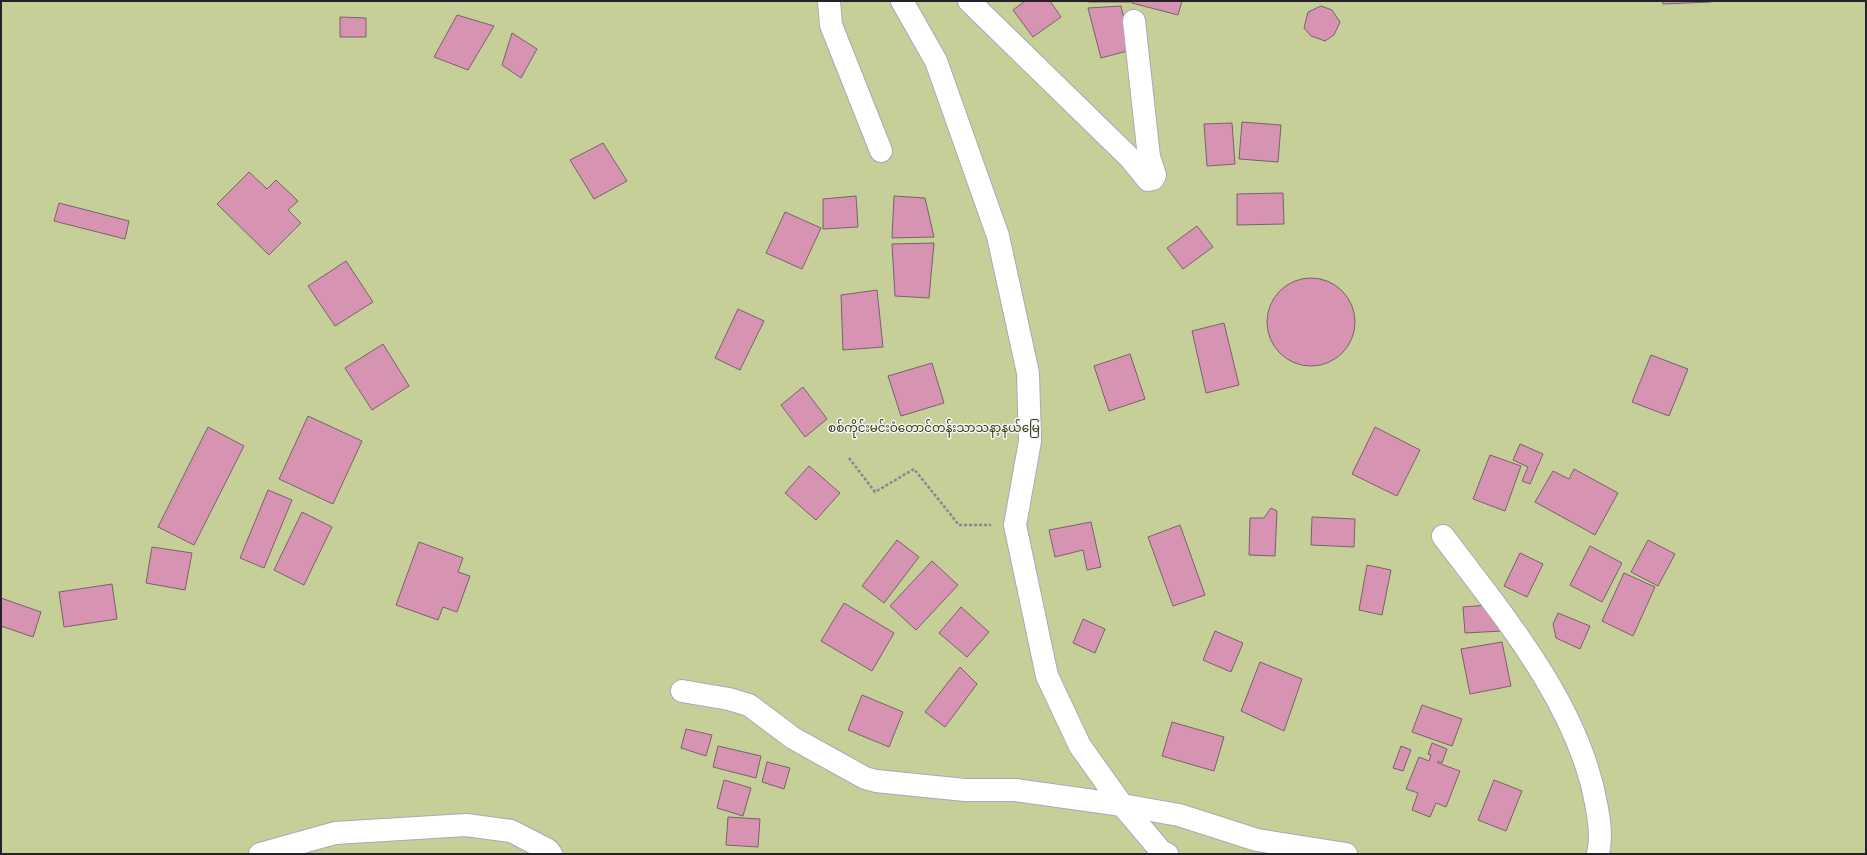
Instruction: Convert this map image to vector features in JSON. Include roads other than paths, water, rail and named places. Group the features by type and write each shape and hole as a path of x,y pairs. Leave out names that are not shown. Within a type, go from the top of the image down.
{"street":[{"path":"829,1 831,25 881,151"},
{"path":"902,1 936,60 998,236 1028,373 1030,441 1015,525 1047,676 1080,746 1122,805 1161,851 1167,854"},
{"path":"969,1 1131,159 1148,180 1153,178 1155,175 1149,157 1134,21"},
{"path":"1443,536 1520,637 1568,720 1592,781 1599,821 1598,854"},
{"path":"682,691 728,699 749,705 793,738 864,778 896,784 958,789 1015,790 1122,805 1179,815 1257,840 1346,854"},
{"path":"260,854 335,833 466,825 511,831 548,850 551,854"}],"park label":[{"name":"စစ်ကိုင်းမင်းဝံတောင်တန်းသာသနာ့နယ်မြေ","path":"934,428"}]}
